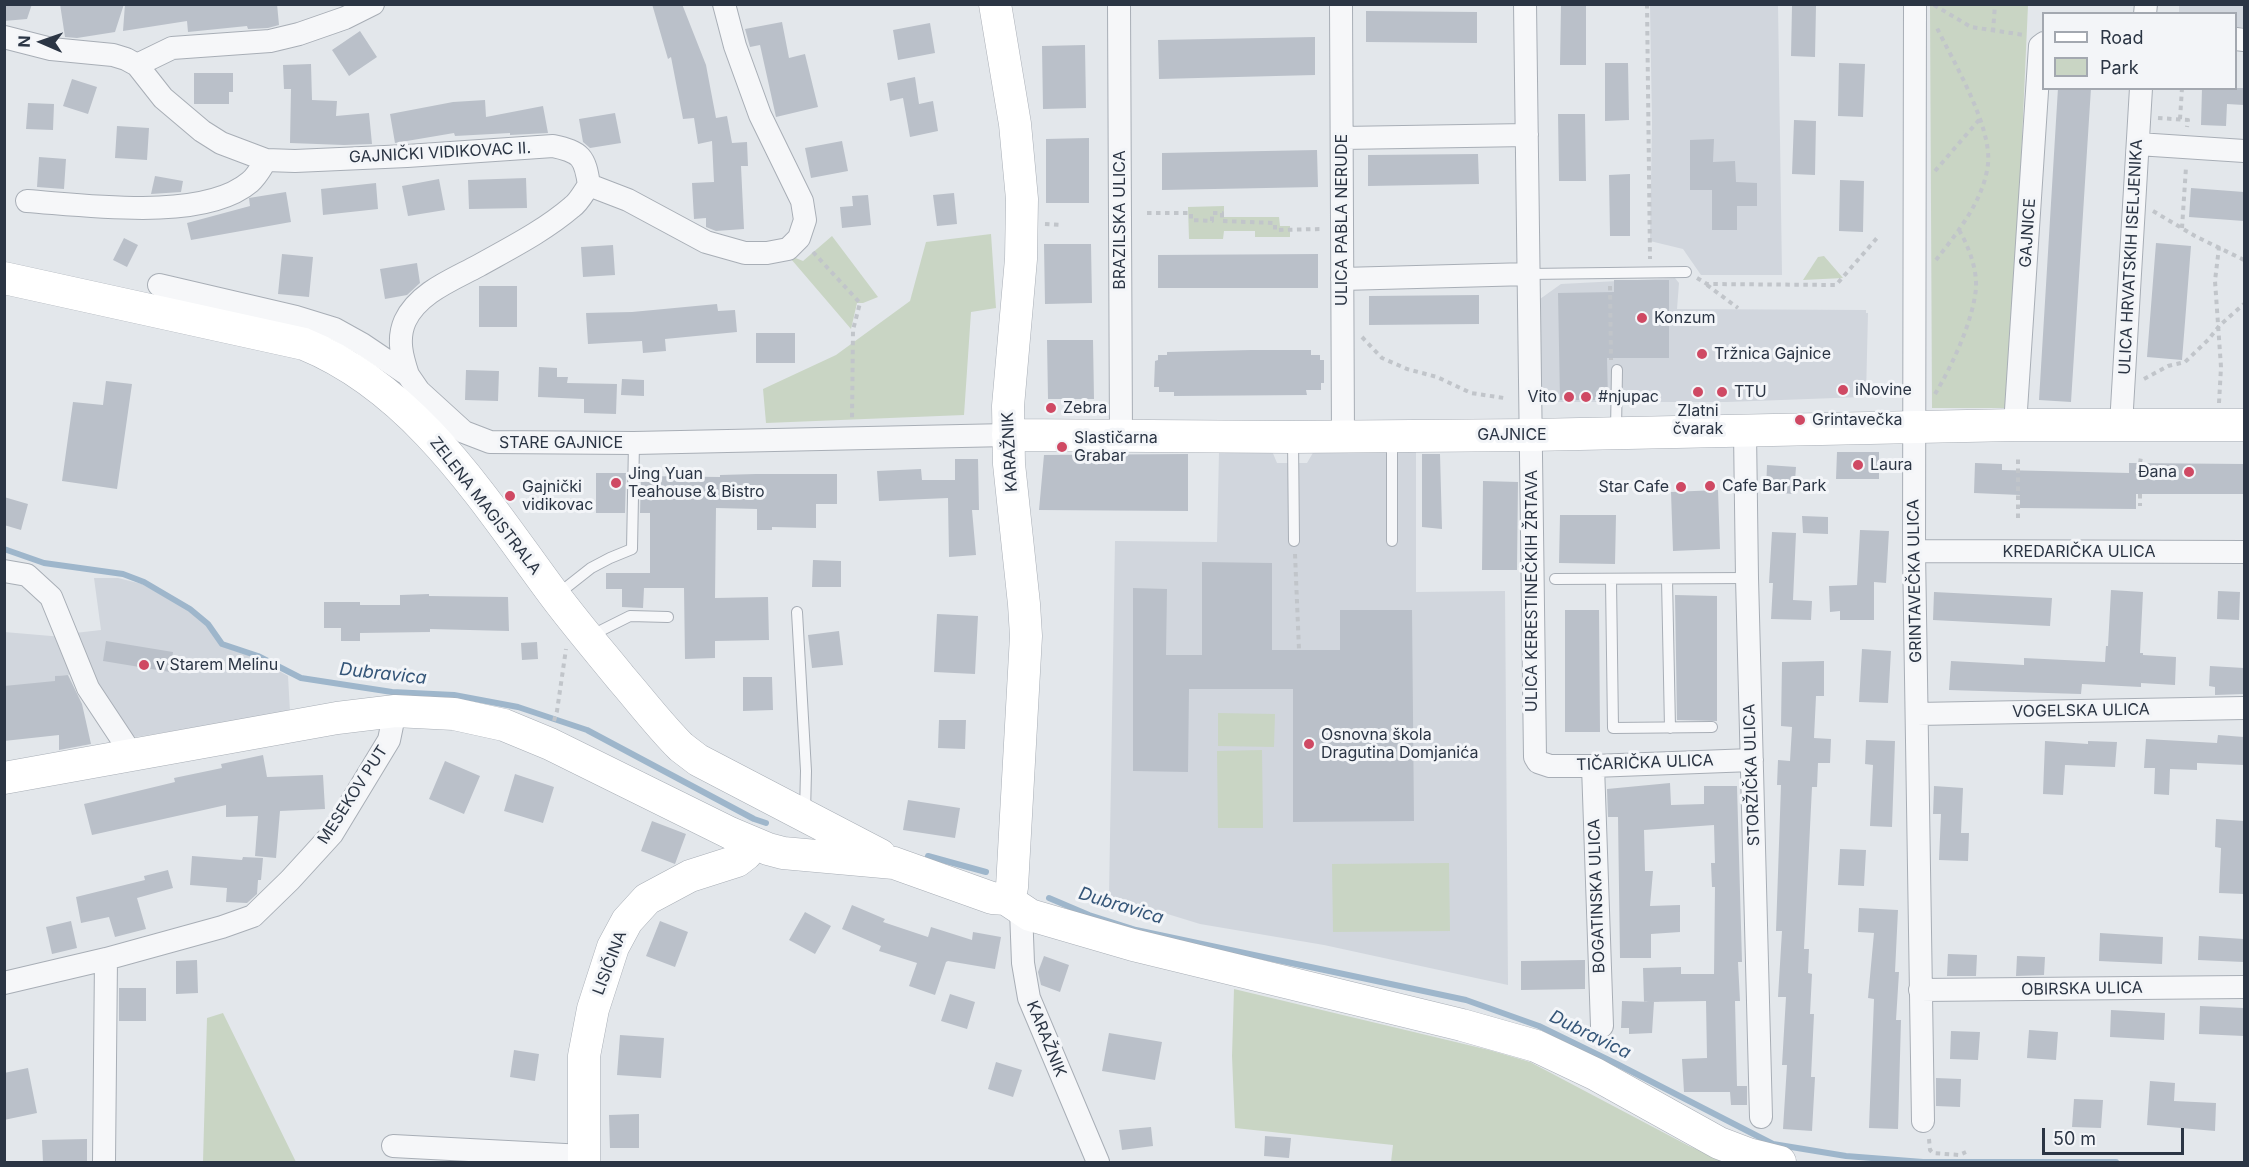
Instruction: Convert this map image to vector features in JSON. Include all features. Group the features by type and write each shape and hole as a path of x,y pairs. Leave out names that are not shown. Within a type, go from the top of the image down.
{"street":[{"path":"4,38 51,49 113,55 137,65 171,48 270,41 299,34 345,18 374,4"},
{"path":"408,375 402,357 400,337 413,308 431,292 532,236 574,206 589,185 628,200 706,242 745,253 767,253 788,249 799,238 805,220 802,201 760,115 735,46 724,4"},
{"name":"KARAŽNIK","path":"995,4 1015,124 1022,199 1021,259 1009,383 1008,435 1026,636 1010,895 1029,998 1098,1162"},
{"name":"BRAZILSKA ULICA","path":"1119,4 1121,436"},
{"name":"ULICA PABLA NERUDE","path":"1341,4 1343,436"},
{"name":"ULICA KERESTINEČKIH ŽRTAVA","path":"1525,4 1533,749 1538,762"},
{"name":"GRINTAVEČKA ULICA","path":"1923,11 1913,428 1923,1121"},
{"name":"GAJNICE","path":"2015,425 2040,46 2038,39"},
{"name":"GAJNIČKI VIDIKOVAC II.","path":"137,65 163,98 202,131 221,143 266,160 295,161 553,146 572,150 586,164 589,185"},
{"name":"ULICA HRVATSKIH ISELJENIKA","path":"2121,425 2141,90"},
{"path":"1342,138 1527,135"},
{"path":"2138,144 2244,151"},
{"path":"27,201 173,207 209,201 235,192 249,183 258,174 266,160"},
{"path":"1342,279 1529,274"},
{"name":"ZELENA MAGISTRALA","path":"4,279 304,344 332,356 359,372 393,399 446,451 555,596 577,639 681,747 698,760 894,863"},
{"name":"STARE GAJNICE","path":"159,285 296,317 335,330 362,344 408,375 419,391 464,432 490,442 634,443 1008,435"},
{"name":"GAJNICE","path":"1008,435 1531,435 2015,425 2244,425"},
{"name":"STORŽIČKA ULICA","path":"1745,432 1746,578 1761,1118"},
{"name":"KREDARIČKA ULICA","path":"1914,551 2244,552"},
{"path":"4,571 27,575 51,597 88,688 133,756"},
{"name":"VOGELSKA ULICA","path":"1917,714 2244,708"},
{"path":"4,778 337,718 396,711 454,714 504,725 550,744 752,843 783,853 894,863 1013,904 1062,925 1133,945 1462,1024 1536,1046 1595,1074 1719,1143 1748,1154 1780,1162"},
{"name":"MESEKOV PUT","path":"4,983 106,959 222,927 253,916 332,834 389,740 396,711"},
{"name":"TIČARIČKA ULICA","path":"1538,762 1550,766 1593,766 1752,760"},
{"name":"BOGATINSKA ULICA","path":"1593,766 1602,1026"},
{"path":"783,853 797,840 805,816"},
{"name":"LISIČINA","path":"393,1146 584,1159 584,1056 593,1009 613,947 627,921 648,899 690,876 737,861 746,854 752,843"},
{"path":"104,1162 106,959"},
{"name":"OBIRSKA ULICA","path":"1920,990 2244,987"}],"lane":[{"path":"1529,274 1686,272"},
{"path":"1614,365 1616,434"},
{"path":"1391,435 1392,541"},
{"path":"1292,436 1294,541"},
{"path":"555,596 591,568 632,549 634,443"},
{"path":"1555,579 1746,578"},
{"path":"1667,579 1670,728"},
{"path":"1611,580 1613,728 1712,727"},
{"path":"797,612 807,793 805,816"},
{"path":"577,639 630,616 668,617"}],"path":[{"path":"1647,4 1650,272"},
{"path":"1933,4 1971,27 2038,39"},
{"path":"1993,32 1995,4"},
{"path":"1923,11 1980,120 1986,141 1988,166 1982,186 1959,230 1931,266"},
{"path":"2180,119 2182,90"},
{"path":"2149,118 2188,120 2187,130"},
{"path":"1932,174 1980,120"},
{"path":"2182,228 2186,158"},
{"path":"2143,205 2244,260"},
{"path":"1147,213 1191,213 1191,220 1212,221 1212,213 1222,213 1222,221 1275,223 1275,230 1330,229"},
{"path":"1046,225 1062,225"},
{"path":"1931,400 1955,356 1971,313 1976,287 1974,266 1966,242 1959,230"},
{"path":"799,238 860,303 853,330 852,414"},
{"path":"1707,284 1836,285 1877,238"},
{"path":"2219,247 2215,281 2221,367 2219,406"},
{"path":"1686,272 1707,284 1738,308"},
{"path":"1610,282 1614,365"},
{"path":"2139,381 2168,366 2185,362 2244,304"},
{"path":"1359,335 1382,358 1407,369 1437,377 1471,393 1504,398"},
{"path":"2140,463 2141,457"},
{"path":"2018,458 2018,518"},
{"path":"2140,494 2140,506"},
{"path":"1294,541 1299,650"},
{"path":"557,711 577,639"},
{"path":"1923,1121 1933,1154 1959,1155 1966,1152"}],"shaded area":[{"path":"1650,5 1778,5 1782,275 1701,275 1683,249 1650,241 1652,123"},
{"path":"2179,5 2244,5 2244,27 2237,27 2237,12 2179,12"},
{"name":"Tržnica Gajnice","path":"1675,278 1679,283 1677,309 1866,310 1868,313 1866,395 1727,402 1540,402 1540,299 1561,284"},
{"name":"Osnovna škola Dragutina Domjanića","path":"1416,449 1416,592 1505,591 1508,985 1324,945 1200,924 1109,896 1115,541 1217,542 1219,452 1272,451 1277,463 1307,463 1314,451"},
{"path":"94,578 118,578 142,584 188,610 205,624 221,646 256,658 288,676 290,712 136,737 131,735 97,689 75,633 101,630"},
{"path":"4,632 63,637 76,674 56,676 54,690 5,697"}],"green space":[{"path":"1930,5 2028,5 2010,408 1932,408"},
{"path":"1224,206 1224,217 1279,217 1280,226 1290,226 1290,237 1255,237 1255,231 1224,231 1223,239 1189,239 1188,207"},
{"path":"991,234 996,308 971,312 964,415 766,423 763,389 836,355 910,301 926,242"},
{"path":"832,236 878,297 857,303 851,329 791,259 793,257 803,261"},
{"path":"1824,256 1843,278 1803,280 1818,257"},
{"path":"1218,713 1275,714 1274,747 1218,746"},
{"path":"1262,750 1263,828 1218,828 1217,751"},
{"path":"1449,863 1450,931 1333,932 1332,864"},
{"path":"1234,989 1489,1050 1530,1062 1689,1146 1726,1162 1391,1162 1393,1145 1235,1128 1232,1056"},
{"path":"223,1013 296,1162 203,1162 207,1018"}],"building":[{"path":"4,4 32,4 27,19 4,21"},
{"path":"60,4 124,4 115,32 77,38 65,37"},
{"path":"125,4 277,4 279,25 268,28 248,29 247,26 188,32 187,21 123,31"},
{"path":"652,4 682,4 706,65 716,118 727,116 732,143 747,142 748,166 741,166 744,229 716,231 706,227 706,218 694,219 692,183 714,182 712,141 698,144 694,118 683,119 671,57 668,59"},
{"path":"1561,5 1586,5 1586,65 1560,65"},
{"path":"1792,6 1816,6 1815,57 1791,56"},
{"path":"1366,11 1477,12 1477,43 1366,42"},
{"path":"782,22 789,58 805,54 818,107 776,117 760,45 750,47 745,29"},
{"path":"930,23 935,53 898,60 893,30"},
{"path":"360,31 377,57 349,76 332,50"},
{"path":"1315,37 1315,75 1159,79 1158,40"},
{"path":"1085,45 1086,108 1043,109 1042,46"},
{"path":"1605,63 1628,63 1629,120 1605,121"},
{"path":"1839,63 1865,64 1863,117 1838,116"},
{"path":"311,64 312,100 337,101 336,116 369,113 372,144 290,143 291,89 284,89 283,65"},
{"path":"194,73 233,73 233,92 229,92 229,104 194,104"},
{"path":"915,77 919,104 933,101 938,131 910,137 903,98 890,101 887,83"},
{"path":"72,79 97,87 88,114 63,106"},
{"path":"2244,88 2244,105 2227,104 2226,126 2201,125 2202,90"},
{"path":"2058,90 2091,90 2071,402 2039,400"},
{"path":"485,100 486,117 543,106 548,133 455,136 454,133 395,143 390,114 453,102"},
{"path":"28,103 54,104 53,130 26,129"},
{"path":"615,113 621,143 590,148 583,142 579,119"},
{"path":"1558,114 1585,114 1586,181 1559,181"},
{"path":"1794,120 1816,121 1815,175 1792,174"},
{"path":"117,126 149,128 147,160 115,158"},
{"path":"1089,138 1089,203 1046,203 1046,139"},
{"path":"1714,139 1713,162 1735,161 1736,182 1757,183 1757,206 1737,206 1737,230 1712,230 1712,190 1690,190 1690,140"},
{"path":"842,141 848,171 811,178 805,148"},
{"path":"1317,150 1318,187 1162,190 1162,153"},
{"path":"1478,154 1479,184 1368,186 1368,155"},
{"path":"39,157 66,159 64,189 37,187"},
{"path":"1630,174 1630,236 1610,236 1609,175"},
{"path":"155,176 183,181 181,192 151,194"},
{"path":"526,178 527,208 469,209 468,180"},
{"path":"439,179 445,210 408,216 402,186"},
{"path":"1840,180 1864,181 1863,232 1839,231"},
{"path":"376,183 378,209 323,215 321,189"},
{"path":"2191,188 2244,192 2244,221 2189,217"},
{"path":"286,192 291,222 191,240 187,223 250,206 249,198"},
{"path":"954,193 957,224 937,226 933,195"},
{"path":"868,195 871,225 842,228 840,207 853,206 852,196"},
{"path":"124,238 138,245 127,267 113,260"},
{"path":"2156,243 2191,246 2182,360 2147,357"},
{"path":"1044,244 1091,244 1092,303 1045,304"},
{"path":"613,245 615,275 583,277 581,247"},
{"path":"282,254 313,257 309,297 278,294"},
{"path":"1318,254 1318,288 1158,288 1158,255"},
{"path":"417,263 420,283 407,295 385,299 380,269"},
{"path":"1614,280 1669,280 1669,358 1607,358 1608,400 1560,400 1558,293 1614,292"},
{"path":"479,286 517,286 517,327 479,327"},
{"path":"1479,295 1479,324 1369,325 1369,296"},
{"path":"717,304 718,311 735,310 737,332 665,339 666,351 643,353 642,341 588,344 586,313 632,312"},
{"path":"756,333 795,333 795,363 756,363"},
{"path":"1047,340 1093,340 1094,399 1048,399"},
{"path":"1311,350 1311,355 1320,355 1320,360 1324,360 1324,383 1321,383 1321,390 1306,390 1307,395 1174,396 1174,392 1159,392 1159,387 1154,387 1155,361 1158,360 1158,355 1167,355 1167,352"},
{"path":"539,367 557,368 557,377 568,377 567,383 617,384 616,414 584,413 584,399 538,397"},
{"path":"466,370 499,371 498,401 465,400"},
{"path":"622,379 644,380 644,396 621,395"},
{"path":"106,381 132,384 117,489 62,481 73,402 103,405"},
{"name":"Laura","path":"1837,452 1879,452 1879,479 1836,479"},
{"path":"1188,454 1188,511 1039,510 1044,455"},
{"path":"1422,454 1440,454 1442,529 1422,527"},
{"path":"955,459 978,459 979,510 972,510 976,555 949,557 948,498 879,501 877,471 921,469 922,480 955,480"},
{"path":"1975,463 2002,464 2002,470 2129,473 2129,463 2244,464 2244,494 2136,494 2136,509 2020,508 2020,495 1974,493"},
{"path":"1767,465 1796,467 1794,494 1766,492"},
{"path":"596,473 626,473 625,513 596,513"},
{"path":"837,474 837,504 816,504 816,528 772,527 772,530 757,530 757,509 716,508 715,598 768,597 769,640 715,641 715,658 685,659 684,588 644,588 643,608 622,607 622,589 606,589 606,573 650,573 650,513 640,513 641,476 720,477 720,475"},
{"path":"1483,481 1518,482 1517,570 1482,570"},
{"path":"1718,490 1720,549 1673,551 1671,492"},
{"path":"4,497 28,504 21,530 4,525"},
{"path":"1560,515 1616,515 1615,564 1559,563"},
{"path":"1802,516 1828,517 1828,534 1803,533"},
{"path":"1860,530 1889,531 1886,583 1874,582 1874,620 1840,620 1840,611 1830,612 1829,586 1857,585"},
{"path":"1772,532 1796,533 1793,600 1812,601 1811,620 1771,619 1773,583 1769,583"},
{"path":"813,560 841,561 841,587 812,587"},
{"path":"1202,562 1272,563 1272,650 1340,650 1340,610 1412,610 1414,821 1293,822 1293,689 1189,689 1188,772 1133,771 1133,588 1167,589 1166,655 1202,655"},
{"path":"2111,590 2143,592 2140,653 2176,657 2175,685 2141,683 2141,687 2082,684 2081,694 1949,690 1951,661 2024,665 2024,658 2105,662"},
{"path":"2218,591 2240,592 2239,620 2217,619"},
{"path":"1934,592 2052,598 2050,626 1933,620"},
{"path":"429,594 429,596 508,597 509,631 430,629 430,632 360,633 360,641 341,641 341,628 324,628 324,602 400,605 400,595"},
{"path":"1675,595 1717,596 1717,721 1677,720"},
{"path":"1565,610 1599,610 1600,732 1565,732"},
{"path":"937,614 978,616 975,674 934,672"},
{"path":"839,631 843,665 812,668 808,635"},
{"path":"106,641 173,652 170,672 103,661"},
{"path":"537,642 538,659 522,660 521,643"},
{"path":"1862,649 1891,651 1888,703 1859,702"},
{"path":"1824,661 1824,696 1816,696 1814,738 1831,739 1830,763 1818,763 1817,787 1812,787 1804,949 1809,949 1808,973 1812,974 1810,1014 1814,1014 1811,1077 1815,1077 1812,1131 1783,1129 1787,1065 1782,1065 1786,997 1778,997 1782,931 1776,931 1781,785 1777,785 1778,760 1790,761 1792,727 1781,726 1782,662"},
{"path":"2210,666 2244,668 2244,694 2215,695 2215,687 2209,686"},
{"path":"68,675 82,704 91,744 59,750 59,735 4,741 4,686 55,681 55,676"},
{"path":"743,677 772,677 773,710 743,711"},
{"path":"939,720 966,720 965,749 938,748"},
{"path":"2218,735 2244,737 2244,765 2197,763 2197,770 2170,769 2169,795 2154,794 2155,768 2144,768 2146,739 2217,743"},
{"path":"1866,740 1895,741 1892,827 1870,826 1873,765 1865,764"},
{"path":"2045,741 2088,744 2088,741 2117,742 2115,767 2065,765 2063,795 2043,794"},
{"path":"263,755 267,777 323,775 325,809 280,811 276,858 255,856 258,816 226,817 226,805 92,835 84,804 175,782 174,778 222,768 221,764"},
{"path":"445,761 480,776 464,814 429,799"},
{"path":"515,774 554,787 543,823 504,811"},
{"path":"1670,783 1671,805 1704,804 1704,786 1737,786 1742,962 1738,962 1740,1001 1735,1001 1737,1086 1747,1086 1747,1105 1731,1105 1730,1092 1684,1092 1682,1059 1707,1058 1706,1001 1644,1002 1643,968 1681,967 1681,974 1714,974 1715,887 1712,887 1711,863 1715,863 1714,825 1644,830 1645,871 1653,871 1650,906 1680,905 1680,932 1651,934 1651,958 1620,958 1618,817 1608,817 1607,789"},
{"path":"1934,786 1963,788 1961,833 1969,833 1968,861 1939,860 1941,814 1933,814"},
{"path":"908,800 960,808 955,838 903,830"},
{"path":"2216,819 2244,821 2244,894 2219,893 2221,848 2215,847"},
{"path":"652,821 686,834 675,864 641,851"},
{"path":"1840,849 1866,850 1864,886 1838,885"},
{"path":"192,856 242,860 243,857 263,858 257,894 247,903 226,902 227,888 190,885"},
{"path":"168,870 173,888 137,898 146,929 115,937 109,917 81,923 76,897 145,880 144,876"},
{"path":"852,905 885,919 883,922 928,937 931,927 972,940 973,932 1001,937 995,969 948,961 935,995 909,986 917,963 879,951 881,946 842,929"},
{"path":"1859,908 1898,910 1895,972 1899,972 1896,1020 1901,1020 1898,1129 1869,1128 1874,999 1868,998 1874,933 1858,932"},
{"path":"805,912 831,926 815,954 789,940"},
{"path":"71,921 77,948 52,954 46,927"},
{"path":"660,921 688,932 675,967 646,956"},
{"path":"2100,933 2163,937 2162,964 2099,961"},
{"path":"2199,936 2244,939 2244,962 2198,960"},
{"path":"1948,954 1977,955 1976,976 1947,976"},
{"path":"1044,956 1069,965 1060,992 1041,985 1038,972"},
{"path":"2017,956 2045,957 2044,975 2016,976"},
{"path":"197,960 198,993 176,994 176,961"},
{"path":"1585,960 1585,989 1521,990 1521,961"},
{"path":"119,988 146,988 146,1021 119,1021"},
{"path":"950,994 975,1002 967,1029 941,1021"},
{"path":"1622,1001 1654,1002 1652,1033 1629,1034 1629,1028 1621,1028"},
{"path":"2200,1006 2244,1008 2244,1036 2199,1034"},
{"path":"2111,1010 2165,1013 2164,1040 2110,1037"},
{"path":"2029,1030 2058,1032 2056,1060 2027,1058"},
{"path":"1951,1031 1980,1032 1978,1060 1950,1059"},
{"path":"1109,1033 1162,1042 1155,1080 1102,1071"},
{"path":"620,1035 664,1038 661,1078 617,1075"},
{"path":"514,1050 539,1054 535,1081 510,1077"},
{"path":"996,1062 1022,1070 1013,1097 988,1089"},
{"path":"28,1068 37,1113 4,1120 4,1073"},
{"path":"1936,1078 1961,1079 1960,1107 1936,1106"},
{"path":"2150,1081 2175,1083 2174,1101 2216,1103 2215,1131 2147,1125"},
{"path":"2074,1099 2103,1100 2101,1128 2072,1127"},
{"path":"639,1114 639,1148 610,1148 609,1115"},
{"path":"1151,1127 1153,1146 1122,1150 1119,1130"},
{"path":"1265,1136 1291,1138 1289,1158 1264,1156"},
{"path":"87,1139 87,1162 43,1162 42,1140"}],"waterway":[{"name":"Dubravica","path":"4,549 44,563 123,574 144,582 190,609 208,624 222,644 258,656 301,678 392,692 454,695 518,707 587,730 754,819 766,823"},
{"name":"Dubravica","path":"928,856 986,872"},
{"name":"Dubravica","path":"1049,898 1089,915 1136,930 1466,1000 1539,1026 1773,1144 1846,1156 1923,1162 2116,1162"}],"place":[{"name":"Konzum","path":"1642,318"},
{"name":"Tržnica Gajnice","path":"1702,354"},
{"name":"iNovine","path":"1843,390"},
{"name":"Zlatni čvarak","path":"1698,392"},
{"name":"TTU","path":"1722,392"},
{"name":"Vito","path":"1569,397"},
{"name":"#njupac","path":"1586,397"},
{"name":"Zebra","path":"1051,408"},
{"name":"Grintavečka","path":"1800,420"},
{"name":"Slastičarna Grabar","path":"1062,447"},
{"name":"Laura","path":"1858,465"},
{"name":"Đana","path":"2189,472"},
{"name":"Jing Yuan Teahouse & Bistro","path":"616,483"},
{"name":"Cafe Bar Park","path":"1710,486"},
{"name":"Star Cafe","path":"1681,487"},
{"name":"Gajnički vidikovac","path":"510,496"},
{"name":"v Starem Melinu","path":"144,665"},
{"name":"Osnovna škola Dragutina Domjanića","path":"1309,744"}]}
